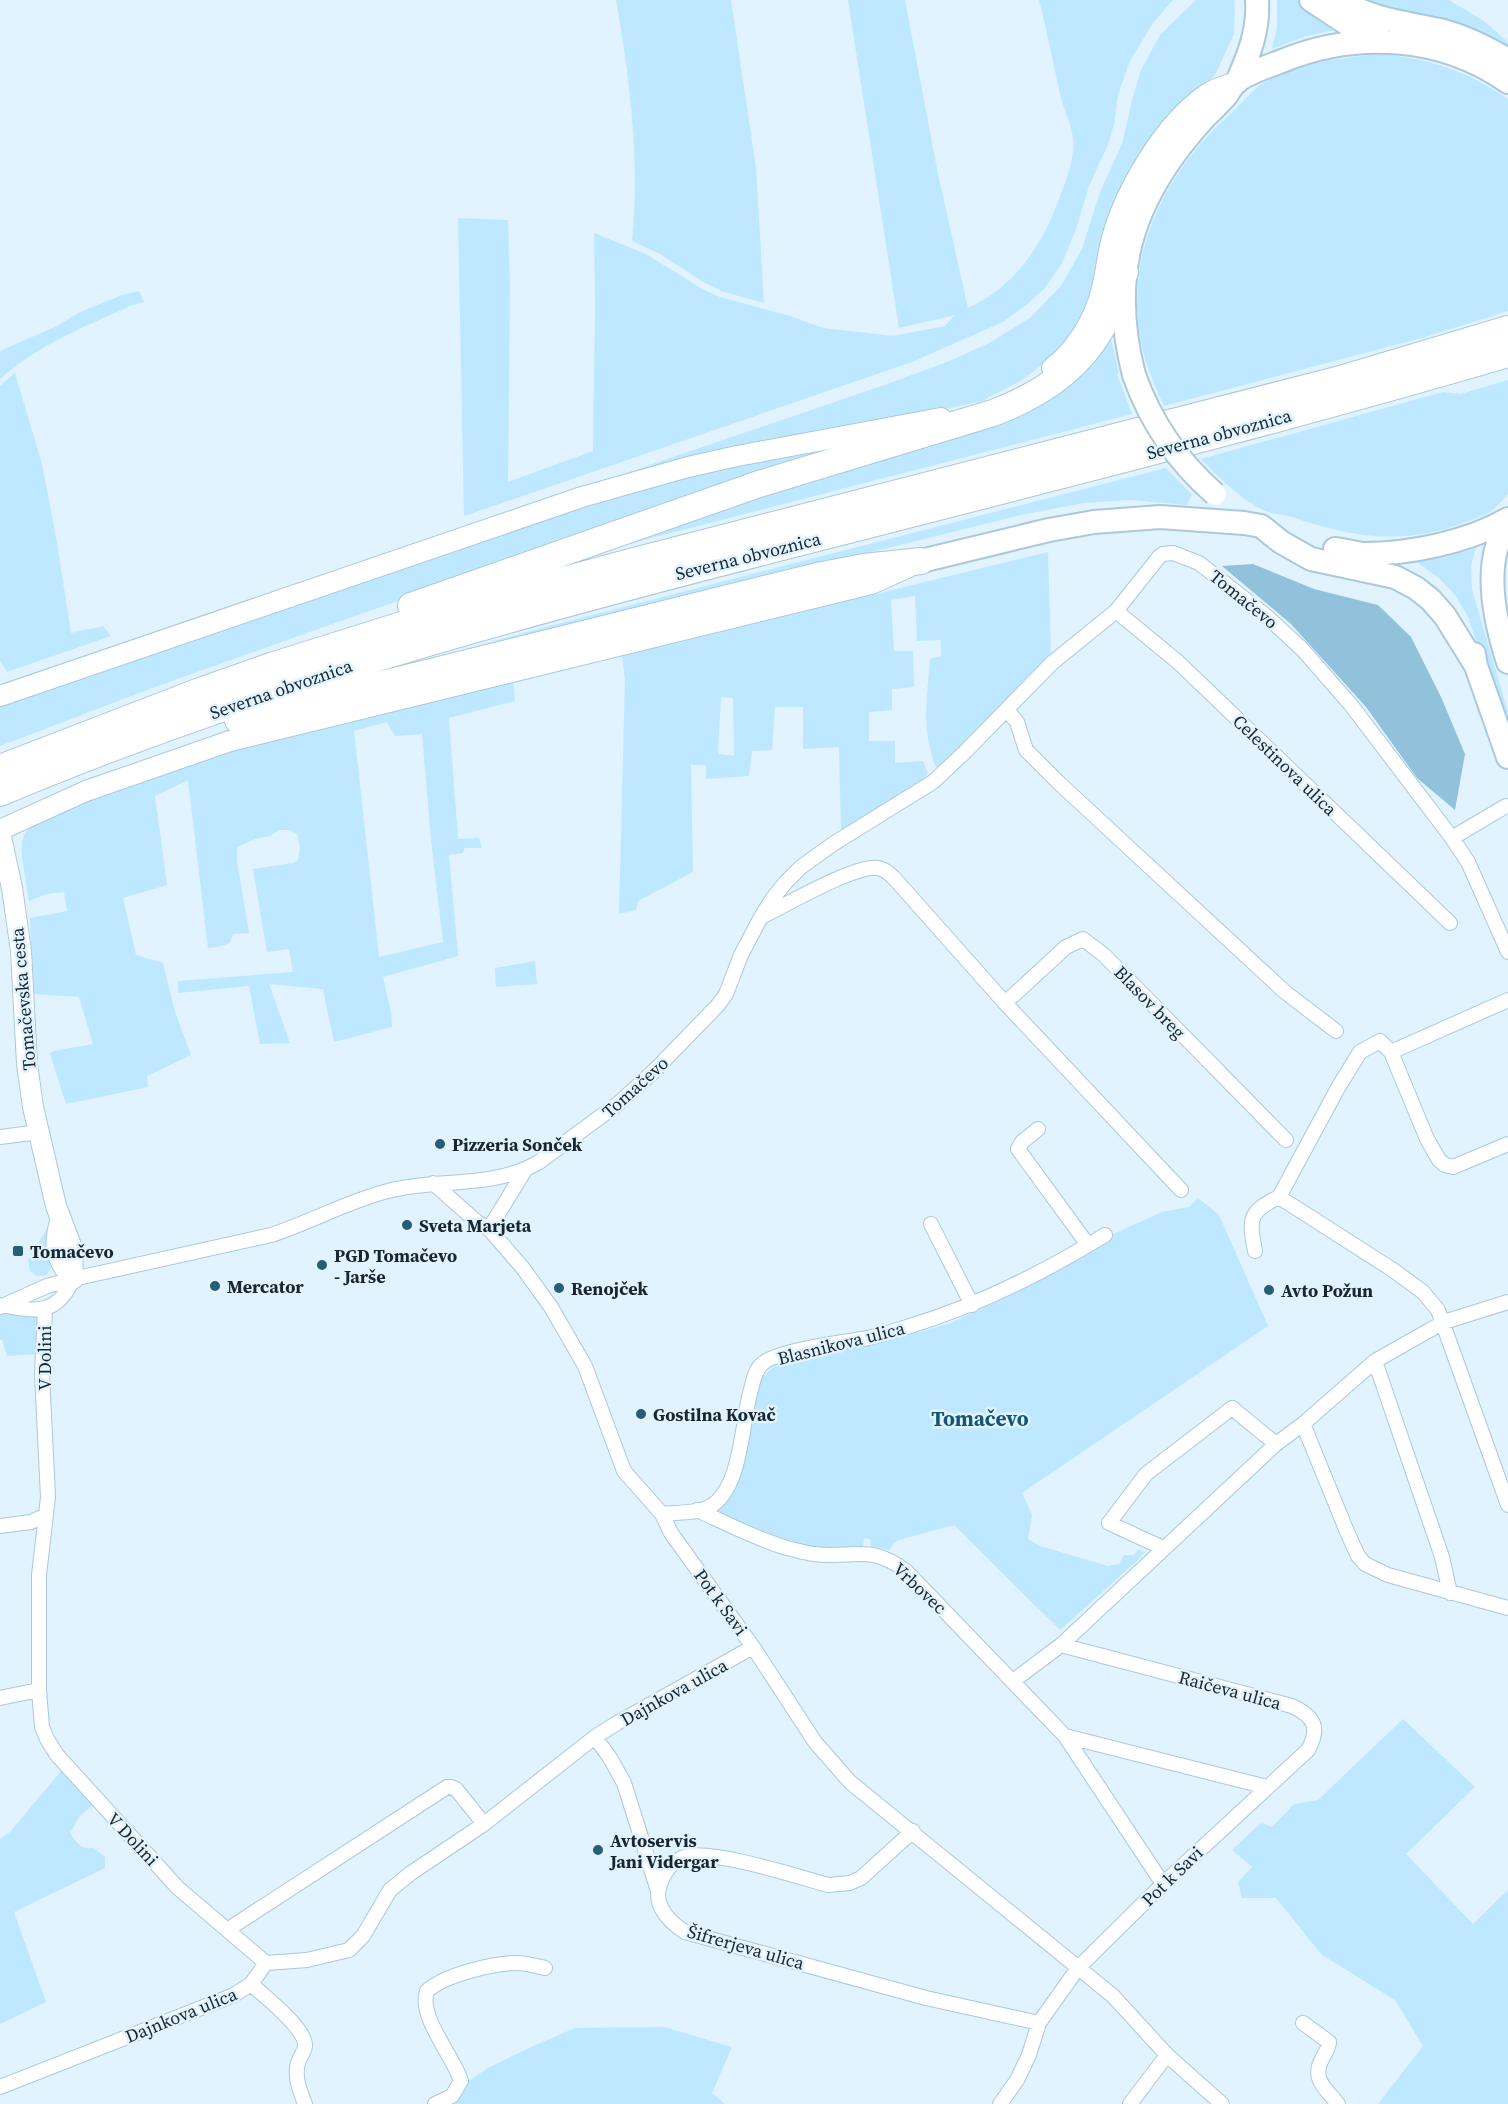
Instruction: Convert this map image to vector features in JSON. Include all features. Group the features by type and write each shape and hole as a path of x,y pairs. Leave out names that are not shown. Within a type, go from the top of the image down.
{"highway":[{"path":"319,651 354,625 759,484 1017,404 1056,380 1087,350 1101,331 1125,272"},
{"name":"Severna obvoznica","path":"0,768 161,705 319,651 506,595 1344,378 1508,329"},
{"name":"Severna obvoznica","path":"0,793 98,753 275,690 396,651 628,587 1269,422 1508,354"},
{"path":"98,753 151,748 268,711 817,576 864,567 921,561"}],"main road":[{"path":"1257,0 1255,34 1237,82 1185,140 1151,190 1133,231 1125,272 1124,327 1134,375 1145,404 1168,444 1188,469 1215,494 1281,542 1311,559 1395,577 1416,588 1445,616 1476,666"},
{"path":"1311,0 1352,27 1390,41"},
{"path":"1341,0 1380,17 1462,37 1508,60"},
{"path":"1237,82 1300,53 1362,41 1410,43 1454,54 1490,70 1508,82"},
{"path":"921,561 1049,530 1117,519 1160,517 1261,526 1311,543 1362,554 1403,567 1425,578 1455,606 1472,642 1476,666 1508,757"},
{"path":"1362,554 1438,545 1508,522"},
{"path":"1508,522 1496,553 1493,589 1497,628 1508,662"}],"street":[{"path":"0,696 582,497 688,467 737,456 941,418 981,406 1017,391 1056,364 1069,352 1087,325 1101,293 1109,250 1129,194 1147,162 1168,132 1191,107 1207,94 1237,82"},
{"name":"Tomačevo","path":"2,1306 41,1289 73,1279 271,1235 301,1226 386,1191 421,1184 481,1181 509,1176 525,1170 619,1103 707,1017 726,994 741,955 761,917 773,898 801,867 833,844 933,782 1052,663 1116,611 1163,554 1180,554 1199,563 1265,615 1302,649 1351,705 1452,838"},
{"path":"0,831 86,791 230,741 871,584 921,561"},
{"name":"Celestinova ulica","path":"1116,611 1178,662 1450,923"},
{"path":"1007,710 1017,722 1026,750 1059,783 1284,992 1336,1031"},
{"path":"1506,806 1452,838 1468,862 1508,952"},
{"name":"Tomačevska cesta","path":"0,831 12,888 21,951 27,1064 39,1132 56,1206 61,1218 56,1237 58,1253 61,1266 73,1279"},
{"path":"761,917 843,877 866,869 885,870 1005,1003 1181,1190"},
{"name":"Blasov breg","path":"1005,1003 1066,947 1083,939 1104,955 1286,1140"},
{"path":"1392,1052 1508,1000"},
{"path":"1255,1251 1250,1227 1251,1219 1265,1204 1279,1197 1360,1052 1380,1041 1392,1052 1427,1138 1439,1160 1445,1165 1452,1167 1508,1144"},
{"path":"1038,1129 1022,1142 1018,1149 1088,1245"},
{"path":"0,1137 39,1132"},
{"path":"489,1228 525,1170"},
{"name":"Pot k Savi","path":"433,1184 477,1222 489,1228 522,1267 569,1336 585,1366 624,1471 662,1514 671,1533 753,1647 815,1742 850,1782 1113,1996 1167,2055 1222,2104"},
{"path":"1279,1197 1393,1270 1423,1292 1438,1310 1508,1505"},
{"path":"931,1224 972,1305"},
{"name":"Blasnikova ulica","path":"662,1514 711,1506 733,1478 747,1408 756,1373 762,1364 813,1347 906,1328 972,1305 1105,1234"},
{"name":"V Dolini","path":"2,1306 45,1310 63,1296 73,1279"},
{"path":"1013,1681 1061,1646 1276,1444 1303,1424 1375,1361 1443,1322 1508,1302"},
{"name":"V Dolini","path":"45,1310 42,1374 48,1489 39,1575 39,1690 42,1727 54,1751 178,1888 266,1963"},
{"path":"1375,1361 1442,1557 1450,1593"},
{"path":"1163,1548 1109,1523 1146,1474 1232,1408 1276,1444"},
{"path":"1303,1424 1348,1534 1358,1556 1365,1564 1378,1572 1508,1608"},
{"name":"Vrbovec","path":"697,1510 786,1548 815,1554 866,1553 896,1563 1065,1736 1163,1884"},
{"path":"0,1526 31,1522 46,1515"},
{"name":"Raičeva ulica","path":"1061,1646 1301,1710 1309,1716 1315,1726 1313,1740 1308,1750 1267,1787"},
{"name":"Dajnkova ulica","path":"0,2087 234,1995 251,1984 266,1963 307,1960 350,1950 363,1936 383,1901 395,1886 411,1873 484,1824 595,1737 753,1647"},
{"path":"0,1698 39,1690"},
{"path":"1065,1736 1267,1787"},
{"path":"595,1737 624,1783 658,1891"},
{"path":"227,1930 447,1787 451,1786 456,1789 484,1824"},
{"name":"Pot k Savi","path":"1078,1968 1163,1884 1267,1787"},
{"path":"658,1891 664,1874 675,1862 692,1855 725,1859 828,1885 850,1883 872,1869 913,1831"},
{"name":"Šifrerjeva ulica","path":"658,1891 666,1916 685,1932 926,1998 1039,2023"},
{"path":"435,2104 452,2096 460,2081 457,2069 428,2014 425,2003 427,1991 448,1979 489,1967 515,1963 545,1968"},
{"path":"1000,2104 1017,2080 1029,2055 1039,2023 1078,1968"},
{"path":"251,1984 294,2024 301,2034 305,2048 298,2063 297,2078 304,2104"},
{"path":"1303,2023 1329,2042 1319,2064 1317,2075 1321,2084 1338,2104"},
{"path":"1130,2104 1167,2055"}],"shaded area":[{"path":"616,0 731,0 756,168 764,303 724,292 705,283 660,254 632,241 634,150 626,60"},
{"path":"848,0 905,0 938,174 968,308 1001,287 1027,260 1047,228 1070,165 1073,151 1072,132 1060,94 1039,0 1173,0 1153,23 1130,61 1118,94 1109,142 1089,186 1076,229 1062,263 1044,289 1003,322 912,362 464,516 458,218 508,220 510,285 508,482 593,451 594,233 646,254 704,290 720,297 790,316 823,328 893,336 945,326 955,315 899,328"},
{"path":"1196,0 1235,0 1234,34 1215,75 1165,129 1100,266 1080,326 1055,355 1022,380 982,401 580,489 952,360 989,343 1030,318 1061,286 1082,249 1100,192 1122,144 1141,70 1160,35"},
{"path":"1277,0 1302,0 1341,29 1306,36 1272,49 1277,27"},
{"path":"1361,0 1449,0 1484,21 1508,42 1508,53"},
{"path":"1379,54 1414,59 1446,68 1478,81 1508,99 1508,311 1425,337 1164,406 1145,358 1137,310 1138,279 1144,249 1153,220 1167,192 1183,166 1203,141 1260,85 1306,66"},
{"path":"139,291 144,302 130,306 46,346 0,379 0,351 57,326 78,313 122,295"},
{"path":"1110,334 1119,373 1117,374 1132,414 593,553 590,551 990,421"},
{"path":"15,373 42,464 71,633 103,626 111,636 7,672 0,660 0,386"},
{"path":"1508,380 1508,494 1489,512 1441,530 1419,535 1398,536 1356,534 1268,512 1253,505 1237,493 1201,459 1443,392 1461,394"},
{"path":"847,445 155,687 0,746 0,705 585,505 714,469"},
{"path":"1166,468 1192,495 1187,505 1130,500 1084,503 1021,515 461,654 463,650 538,629"},
{"path":"1476,548 1471,565 1472,590 1508,712 1508,732 1468,617 1455,595 1440,579 1417,562 1446,557"},
{"path":"1048,552 1051,653 988,721 938,769 933,761 928,740 926,706 930,659 941,656 941,640 917,641 915,596 891,600 894,651 913,651 914,687 892,689 892,710 869,712 869,741 895,741 895,763 923,761 928,773 922,780 901,797 841,831 839,747 803,749 803,707 775,707 772,750 752,751 749,776 706,779 706,765 691,765 693,872 638,901 636,910 619,914 625,680 622,656","holes":["721,697 733,698 734,756 718,754"]},
{"path":"1253,564 1314,589 1378,605 1411,637 1441,697 1465,754 1455,810 1417,778 1366,707 1291,624 1222,566"},
{"path":"513,679 515,701 449,718 458,839 479,838 482,848 465,848 462,853 449,855 458,956 383,977 392,1027 334,1042 323,989 269,984 290,1043 260,1044 249,986 178,993 178,981 293,972 289,949 267,952 253,869 293,863 298,860 300,848 297,834 290,830 279,830 270,836 255,839 237,847 237,861 249,933 233,934 230,943 208,948 188,780 155,796 167,885 123,898 136,955 163,963 175,1012 191,1055 147,1076 148,1087 66,1104 50,1054 53,1051 93,1044 79,997 33,994 30,918 67,911 64,892 46,894 29,901 22,856 22,842 25,833 32,825 85,800 229,751","holes":["387,722 395,736 422,734 443,942 379,957 354,731"]},
{"path":"535,961 537,984 496,987 495,968"},
{"path":"1198,1198 1219,1215 1268,1326 1022,1493 1032,1515 1028,1539 1040,1546 1108,1566 1119,1564 1124,1555 1134,1555 1139,1549 1144,1552 1060,1630 954,1525 899,1540 889,1550 871,1546 870,1539 864,1538 863,1547 814,1548 780,1540 724,1516 719,1511 720,1506 737,1485 760,1379 771,1369 789,1359 877,1344 951,1323 982,1308 1109,1236 1162,1212 1189,1207"},
{"path":"50,1227 52,1267 46,1275 37,1276 30,1271 28,1260"},
{"path":"4,1313 37,1316 40,1322 36,1354 7,1356 2,1340 0,1340 0,1315"},
{"path":"1403,1719 1475,1787 1406,1854 1473,1924 1508,1890 1508,2104 1378,2104 1423,2046 1395,2000 1322,1955 1276,1898 1242,1898 1238,1882 1252,1867 1232,1850 1261,1823 1272,1827 1294,1804 1318,1800"},
{"path":"62,1770 94,1804 80,1816 70,1833 79,1845 94,1848 105,1857 105,1868 14,1912 46,2002 0,2024 0,1839 10,1832"},
{"path":"664,2027 732,2047 712,2093 725,2104 445,2104 467,2082 488,2068 575,2028"}],"place":[{"name":"Pizzeria Sonček","path":"440,1144"},
{"name":"Sveta Marjeta","path":"407,1225"},
{"name":"Tomačevo","path":"18,1251"},
{"name":"PGD Tomačevo - Jarše","path":"322,1265"},
{"name":"Mercator","path":"215,1286"},
{"name":"Renojček","path":"559,1288"},
{"name":"Avto Požun","path":"1269,1290"},
{"name":"Gostilna Kovač","path":"641,1414"},
{"name":"Avtoservis Jani Vidergar","path":"598,1850"}],"district":[{"name":"Tomačevo","path":"980,1418"}]}
